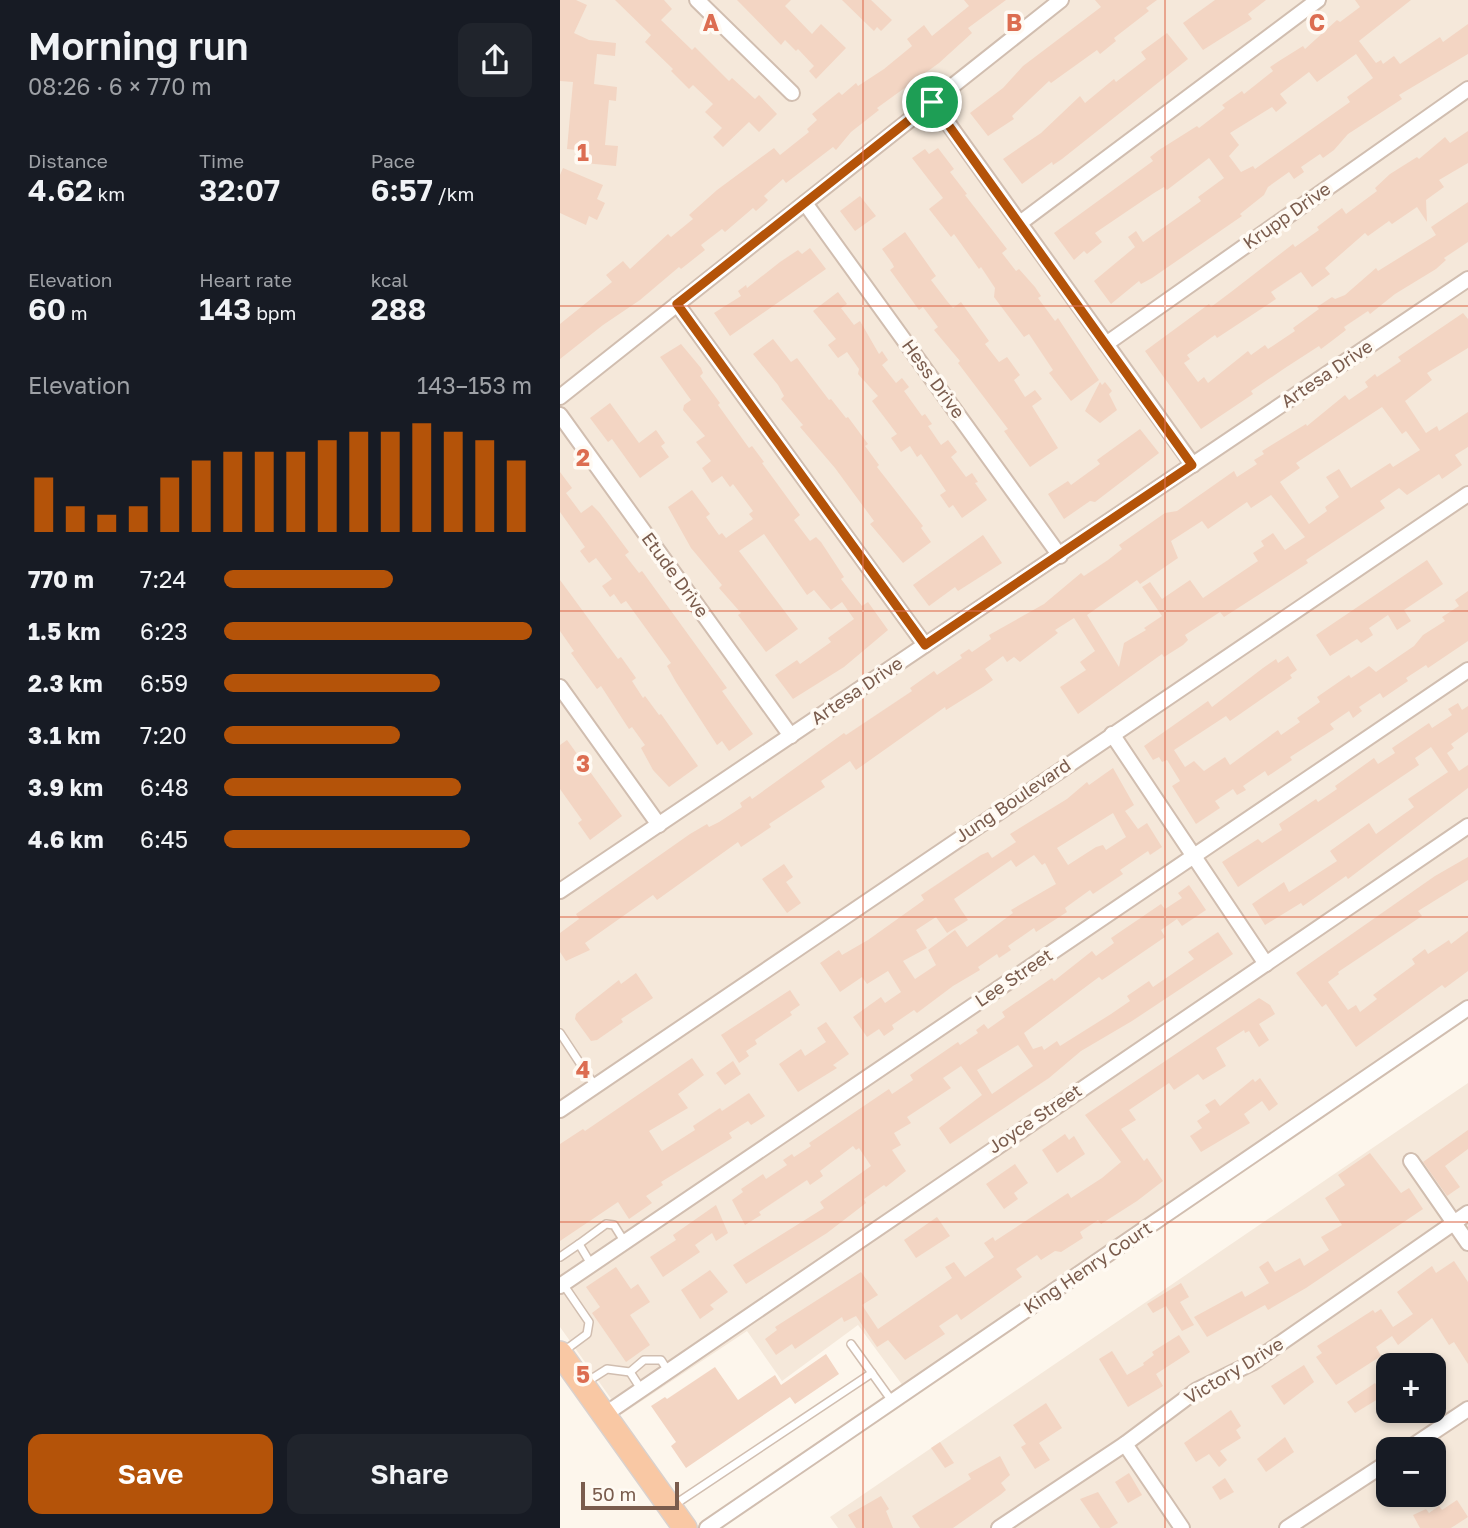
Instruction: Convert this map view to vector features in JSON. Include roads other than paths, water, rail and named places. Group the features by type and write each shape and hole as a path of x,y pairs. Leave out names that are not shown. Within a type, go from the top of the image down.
{"highway":[{"path":"560,1353 685,1528"}],"street":[{"path":"697,0 792,93"},
{"path":"560,397 1061,0"},
{"path":"1020,223 1318,0"},
{"name":"Krupp Drive","path":"1106,344 1468,89"},
{"path":"932,102 1192,465"},
{"name":"Hess Drive","path":"806,203 1060,556"},
{"name":"Artesa Drive","path":"560,891 1468,279"},
{"path":"677,304 925,645"},
{"name":"Etude Drive","path":"560,415 791,736"},
{"name":"Jung Boulevard","path":"560,1110 1468,494"},
{"name":"Lee Street","path":"561,1283 1468,670"},
{"path":"560,687 659,825"},
{"path":"1112,734 1266,964"},
{"name":"Joyce Street","path":"604,1415 1468,826"},
{"name":"King Henry Court","path":"707,1528 1468,1008"},
{"path":"1411,1161 1468,1243"},
{"name":"Victory Drive","path":"999,1528 1125,1444 1197,1390 1252,1363 1468,1213"},
{"path":"1426,1437 1468,1409"},
{"path":"1125,1444 1182,1528"},
{"path":"1287,1528 1376,1470"}],"lane":[{"path":"560,1032 595,1086"},
{"path":"560,1257 606,1224 614,1225 624,1241"},
{"path":"579,1244 591,1264"},
{"path":"560,1353 586,1334 589,1322 561,1283"},
{"path":"850,1344 892,1401"},
{"path":"582,1384 607,1369 630,1372 644,1360 661,1360 668,1371"},
{"path":"630,1372 641,1390"},
{"path":"670,1507 872,1373"}]}
